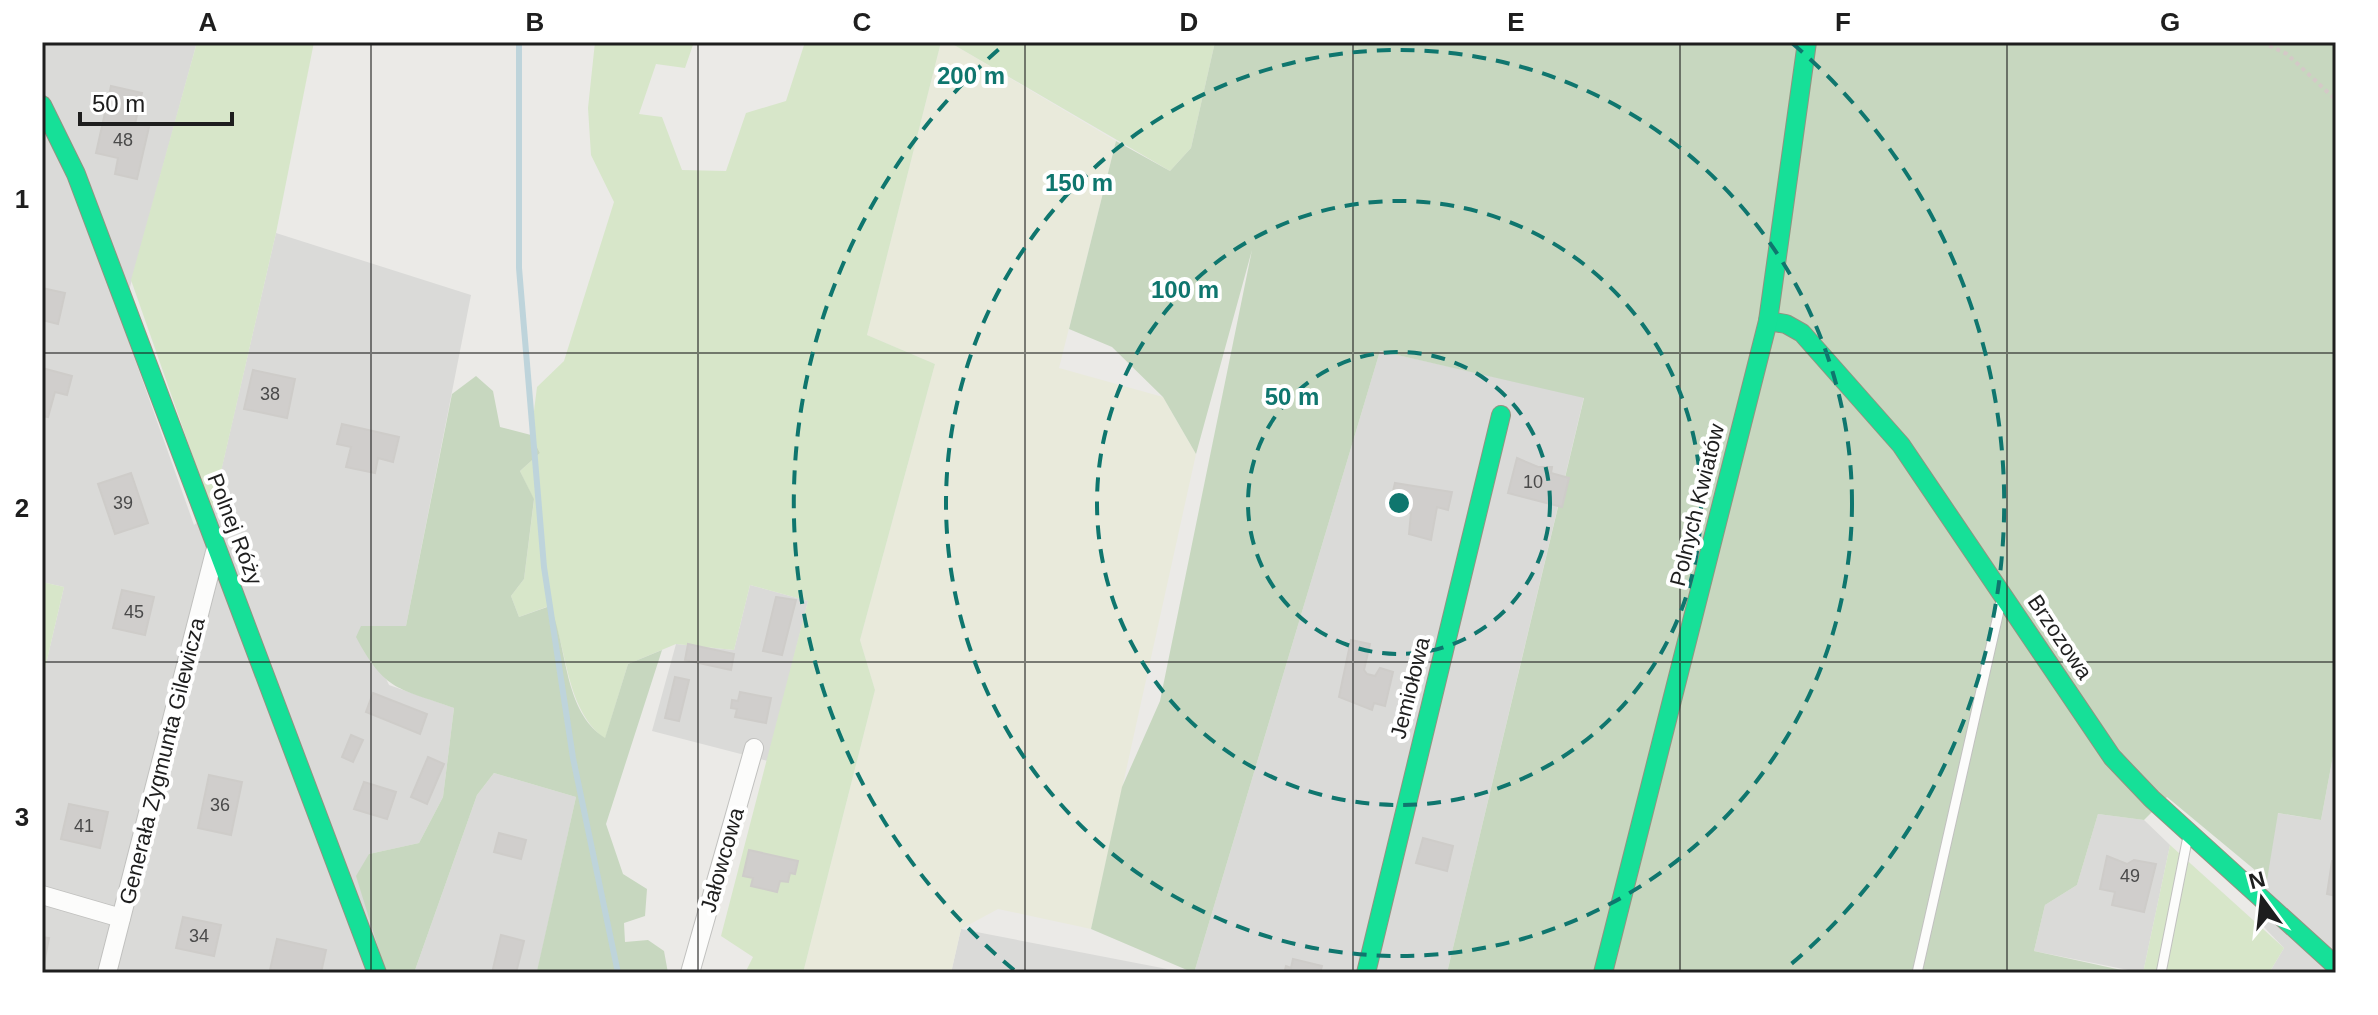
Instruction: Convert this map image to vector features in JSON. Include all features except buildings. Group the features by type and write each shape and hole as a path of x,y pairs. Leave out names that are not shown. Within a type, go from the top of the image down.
{"street":[{"name":"Polnych Kwiatów","path":"1603,973 1768,321 1807,42"},
{"name":"Polnej Róży","path":"42,105 76,174 377,973"},
{"name":"Brzozowa","path":"1768,321 1786,324 1802,333 1901,445 2112,757 2189,833 2336,966"},
{"name":"Jemiołowa","path":"1366,973 1501,415"},
{"name":"Generała Zygmunta Gilewicza","path":"107,973 216,548"},
{"name":"Jałowcowa","path":"690,973 754,748"},
{"path":"42,895 121,918"}],"lane":[{"path":"1917,973 2002,595"},
{"path":"2161,973 2189,833"}],"path":[{"path":"2262,42 2287,54 2336,100"}],"shaded area":[{"path":"42,42 197,42 121,320 194,525 212,510 276,233 471,295 406,626 361,626 389,685 454,708 443,797 419,843 369,854 386,973 42,973 42,681 64,587 42,582"},
{"path":"941,42 949,42 1116,141 1059,368 1163,397 1196,454 1091,929 998,909 961,929 951,973 803,973 875,690 860,640 935,364 867,335"},
{"path":"1380,351 1584,397 1447,973 1194,973"},
{"path":"750,585 808,601 768,761 652,731 676,644 734,650"},
{"path":"2336,740 2336,973 2269,973 2284,948 2258,921 2277,813 2321,820"},
{"path":"494,773 576,797 537,973 414,973 477,795"},
{"path":"2098,814 2144,820 2170,845 2143,973 2034,951 2045,905 2077,885"},
{"path":"961,929 1188,973 951,973"}],"green space":[{"path":"197,42 314,42 276,233 212,511 131,280"},
{"path":"595,42 694,42 685,68 656,64 639,114 662,117 682,170 726,171 746,113 786,101 805,42 941,42 867,335 935,364 860,640 875,690 803,973 745,973 753,957 721,936 808,601 750,585 734,650 676,644 628,664 605,739 592,726 575,695 549,606 519,617 511,596 524,579 534,500 520,471 540,453 531,435 537,387 564,361 614,202 591,155 588,108"},
{"path":"949,42 1215,42 1191,148 1170,171"},
{"path":"1215,42 2336,42 2336,740 2321,820 2278,813 2267,880 2167,797 2144,820 2098,814 2077,885 2045,905 2034,951 2135,973 1447,973 1584,398 1380,351 1194,973 1091,929 1122,787 1160,701 1252,250 1196,454 1163,397 1112,347 1069,329 1116,141 1170,171 1191,148"},
{"path":"476,376 493,391 500,427 531,435 540,453 520,471 534,499 524,579 511,596 519,617 550,606 568,678 581,712 605,738 628,664 662,650 606,824 623,874 647,889 645,916 624,923 625,942 648,940 664,951 668,973 537,971 576,797 494,773 477,795 414,973 386,973 356,876 369,854 419,843 443,797 454,708 395,686 376,668 356,637 361,626 406,626 452,394"},
{"path":"42,582 64,587 42,681"},
{"path":"2170,845 2284,948 2269,973 2143,973"}],"waterway":[{"path":"519,42 519,268 544,567 573,758 618,973"}],"traffic: fast":[{"path":"1603,973 1768,321 1807,42"},
{"path":"42,105 76,174 377,973"},
{"path":"1768,321 1786,324 1802,333 1901,445 2112,757 2152,799 2336,966"},
{"path":"1366,973 1501,415"}]}
